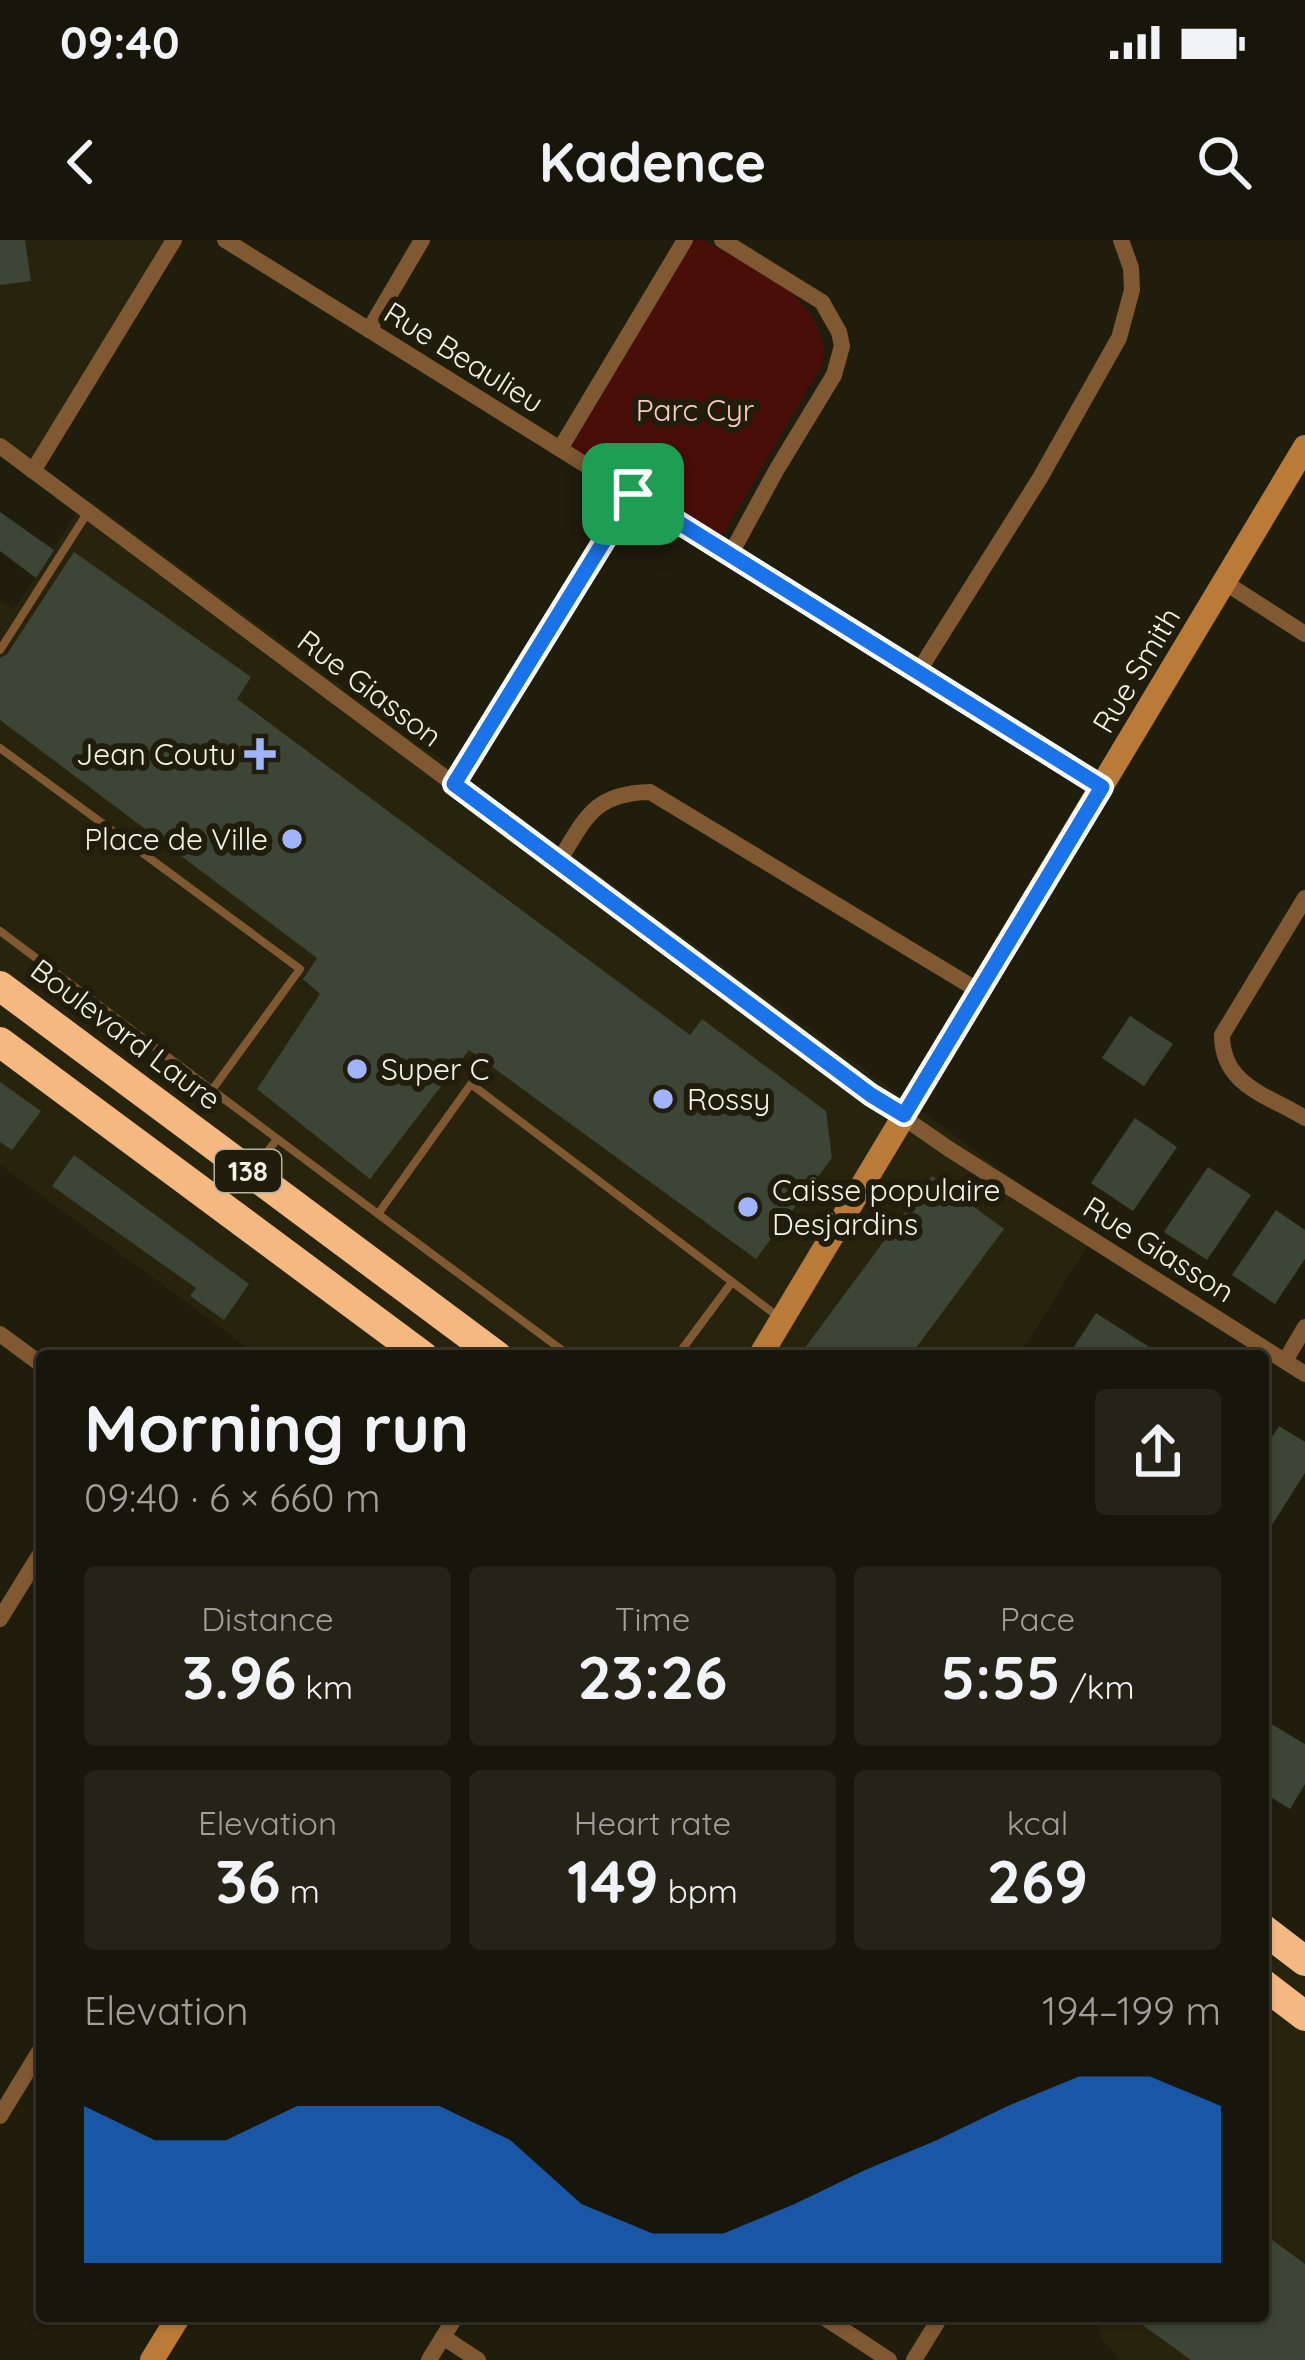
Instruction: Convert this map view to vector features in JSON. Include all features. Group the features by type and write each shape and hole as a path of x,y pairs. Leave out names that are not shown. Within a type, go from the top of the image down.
{"highway":[{"name":"Boulevard Laure","path":"0,986 489,1350"},
{"name":"138","path":"0,1042 415,1350"},
{"path":"1269,1934 1305,1961"},
{"path":"1269,1989 1305,2016"}],"street":[{"path":"33,471 174,240"},
{"name":"Rue Beaulieu","path":"225,240 1102,787"},
{"path":"369,330 422,240"},
{"path":"560,448 685,240"},
{"path":"722,240 822,302 842,346 834,375 730,555"},
{"path":"918,672 1040,478 1119,338 1132,290 1131,268 1121,240"},
{"name":"Rue Giasson","path":"0,446 871,1095 1268,1350"},
{"name":"Rue Smith","path":"764,1350 1305,447"},
{"path":"454,784 633,494"},
{"path":"1224,582 1305,634"},
{"path":"557,864 587,816 604,802 619,793 650,793 979,991"},
{"path":"1305,898 1222,1035 1224,1060 1240,1083 1305,1118"},
{"path":"1285,1361 1305,1327"},
{"path":"0,1334 36,1361"},
{"name":"Rue Giasson","path":"1269,1351 1305,1374"},
{"path":"0,1619 36,1561"},
{"path":"0,2116 36,2057"},
{"path":"152,2360 174,2322"},
{"path":"429,2360 452,2322"},
{"path":"831,2322 889,2360"},
{"path":"914,2360 937,2322"},
{"path":"443,2337 478,2360"}],"lane":[{"path":"0,650 89,510"},
{"path":"0,748 300,969 212,1090"},
{"path":"0,932 562,1350"},
{"path":"378,1214 471,1084 782,1320"},
{"path":"252,1174 277,1138"},
{"path":"681,1350 732,1282"}],"shaded area":[{"path":"0,240 167,240 30,461 0,439"},
{"path":"86,498 1093,1237 1023,1350 251,1350 0,1165 0,600 14,609"},
{"path":"1269,1934 1294,1953 1305,1936 1305,2360 1120,2360 1102,2340 1097,2322 1269,2322"}],"green space":[{"name":"Parc Cyr","path":"694,240 703,240 764,274 799,301 821,338 824,361 722,536 572,446"}],"building":[{"path":"0,240 25,240 31,281 0,285"},
{"path":"0,512 54,550 36,578 0,551"},
{"name":"Place de Ville","path":"74,552 251,677 237,699 690,1035 702,1019 826,1111 832,1158 756,1259 469,1050 370,1179 257,1089 320,994 303,979 317,958 0,720 0,658"},
{"path":"1130,1016 1173,1044 1144,1086 1102,1058"},
{"path":"0,1082 41,1111 12,1150 0,1142"},
{"path":"1135,1118 1177,1147 1133,1211 1091,1183"},
{"path":"74,1155 249,1284 224,1320 190,1296 196,1288 52,1186"},
{"path":"1208,1167 1251,1195 1207,1260 1164,1232"},
{"path":"932,1176 1004,1229 914,1350 803,1350"},
{"path":"1276,1210 1305,1230 1305,1259 1275,1304 1232,1275"},
{"path":"1096,1313 1154,1350 1079,1350 1074,1347"},
{"path":"1279,1426 1305,1442 1305,1473 1269,1530 1269,1442"},
{"path":"1269,1723 1305,1744 1305,1784 1290,1809 1269,1796"},
{"path":"1269,2237 1305,2264 1305,2360 1191,2360 1138,2322 1269,2322"}],"place":[{"name":"Jean Coutu","path":"260,754"},
{"name":"Place de Ville","path":"292,839"},
{"name":"Super C","path":"357,1069"},
{"name":"Rossy","path":"663,1099"},
{"name":"Caisse populaire Desjardins","path":"748,1207"}],"route":[{"path":"633,494 1102,787 904,1115 454,784 633,494"}]}
